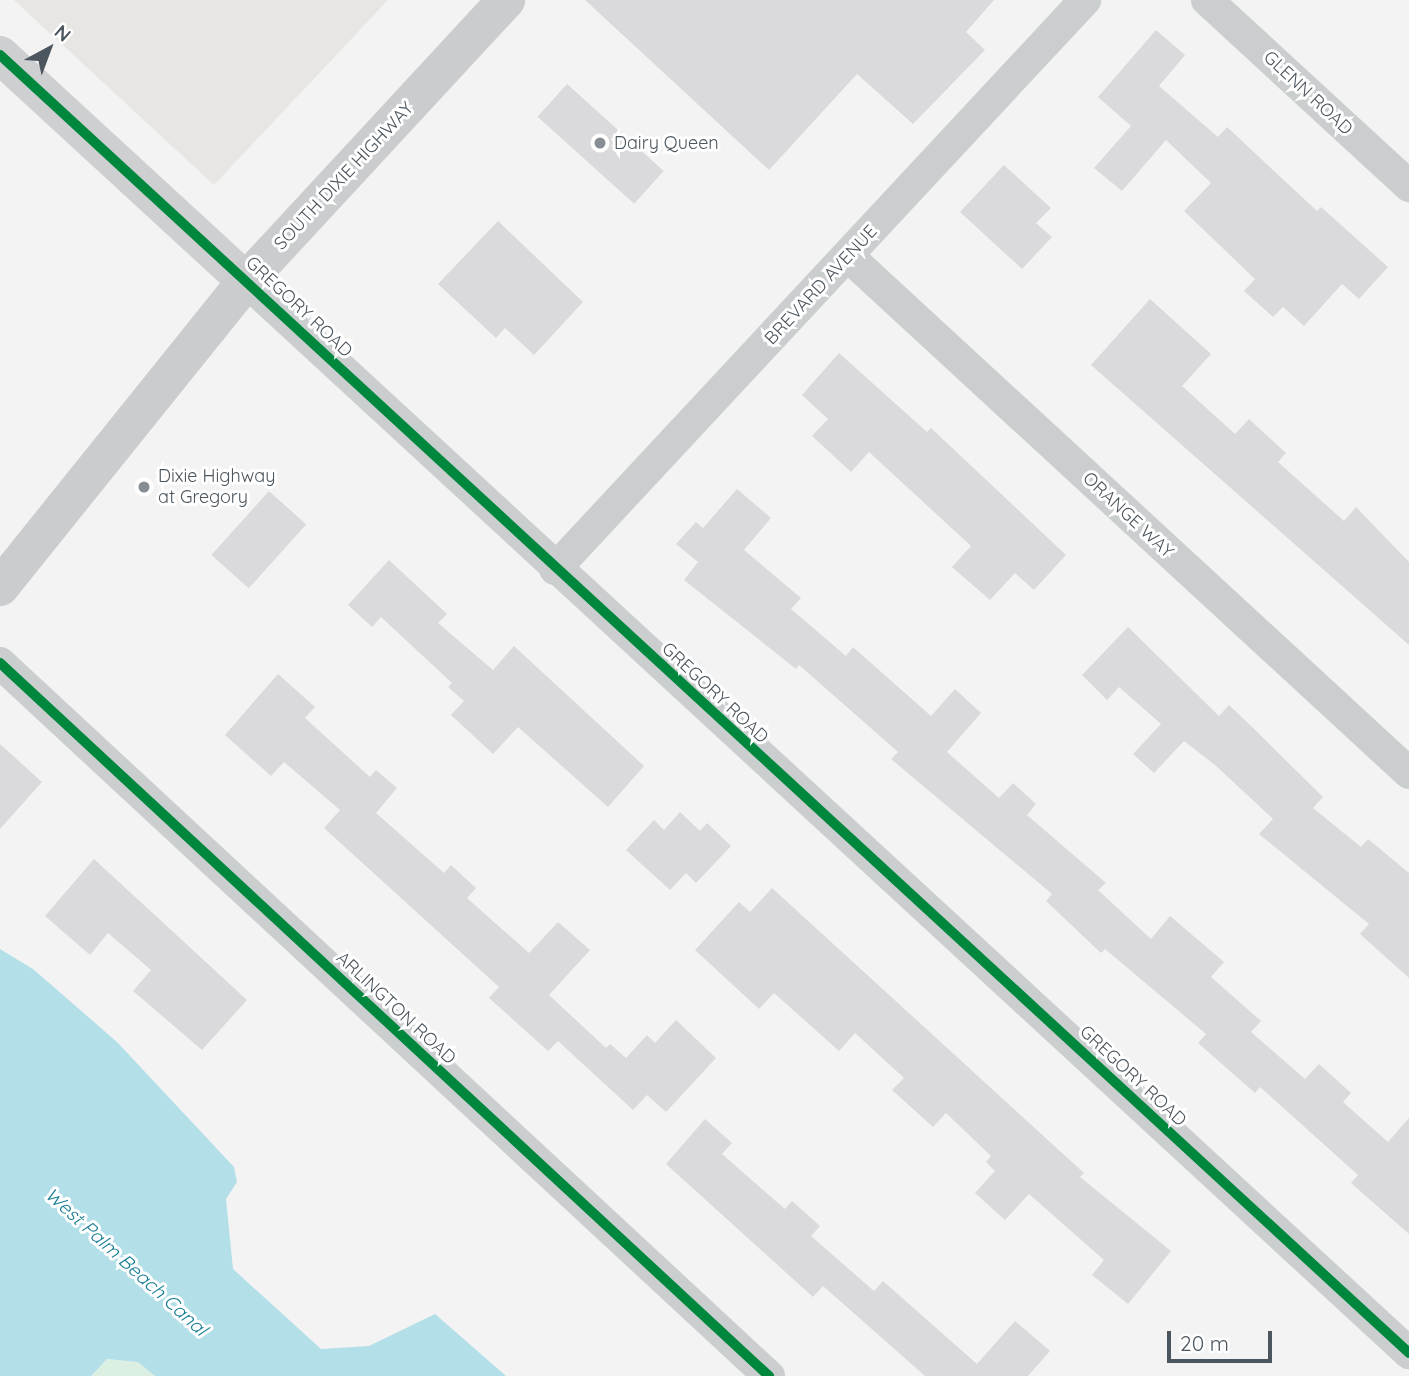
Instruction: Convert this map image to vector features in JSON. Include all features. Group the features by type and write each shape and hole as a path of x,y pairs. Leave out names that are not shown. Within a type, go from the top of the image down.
{"main road":[{"name":"SOUTH DIXIE HIGHWAY","path":"0,587 246,281 506,0"}],"street":[{"name":"BREVARD AVENUE","path":"555,569 1085,0"},
{"name":"GLENN ROAD","path":"1208,0 1409,186"},
{"name":"GREGORY ROAD","path":"0,55 1409,1353"},
{"name":"ORANGE WAY","path":"848,256 1409,773"},
{"name":"ARLINGTON ROAD","path":"0,663 769,1376"}],"shaded area":[{"path":"14,0 388,0 214,185"}],"green space":[{"path":"107,1359 139,1362 155,1376 91,1376"}],"water":[{"name":"West Palm Beach Canal","path":"0,949 33,969 117,1042 234,1167 237,1182 226,1199 233,1269 321,1349 369,1346 435,1314 506,1376 155,1376 138,1362 107,1359 91,1376 0,1376"}],"building":[{"path":"585,0 994,0 966,32 985,50 913,124 857,74 769,170"},
{"path":"1156,30 1185,55 1159,86 1218,137 1227,127 1317,211 1321,207 1388,267 1359,299 1342,284 1304,326 1283,307 1273,317 1244,291 1255,279 1184,211 1211,183 1166,140 1122,191 1094,168 1131,126 1098,97"},
{"name":"Dairy Queen","path":"567,84 664,171 634,204 538,117"},
{"path":"1004,165 1051,208 1036,223 1052,237 1022,269 960,212"},
{"path":"498,221 583,302 534,355 505,328 496,338 438,284"},
{"path":"1150,299 1211,354 1182,386 1235,434 1249,419 1286,453 1278,462 1344,521 1356,507 1409,562 1409,645 1091,365"},
{"path":"839,353 927,432 931,428 1066,555 1034,590 1015,573 990,600 952,567 971,546 869,452 851,472 812,436 828,419 802,395"},
{"path":"737,489 771,518 744,550 801,598 791,609 846,656 853,647 931,716 955,689 981,713 947,752 999,798 1013,783 1036,804 1027,815 1106,883 1098,890 1151,939 1170,916 1224,962 1211,977 1261,1021 1251,1032 1305,1079 1319,1064 1351,1093 1343,1102 1388,1142 1409,1118 1409,1234 1351,1183 1358,1175 1260,1087 1255,1093 1198,1043 1206,1034 1105,949 1101,953 1046,901 1052,894 891,759 898,752 799,665 796,669 684,580 698,562 676,544 696,522 703,528"},
{"path":"269,491 306,524 249,588 211,555"},
{"path":"389,560 447,614 438,623 493,670 514,646 644,766 608,807 518,727 493,754 451,715 464,701 448,687 452,683 381,617 372,627 348,605"},
{"path":"1128,627 1219,716 1229,705 1251,726 1323,797 1313,808 1361,847 1368,839 1409,873 1409,978 1360,934 1369,924 1259,834 1273,819 1215,765 1184,741 1154,773 1133,754 1161,724 1119,687 1107,700 1082,675"},
{"path":"278,674 315,707 305,718 370,777 376,770 397,788 376,813 444,873 451,865 476,888 467,898 529,953 558,922 590,950 549,995 606,1048 610,1044 626,1058 647,1035 655,1043 676,1020 716,1058 666,1112 647,1095 633,1110 558,1041 548,1051 489,998 499,987 324,828 340,810 284,762 271,776 225,735"},
{"path":"0,744 42,782 0,829"},
{"path":"680,812 700,831 707,823 731,846 696,883 686,873 670,890 626,850 654,820 664,830"},
{"path":"94,859 247,1000 202,1050 133,991 151,970 108,933 90,955 45,916"},
{"path":"772,888 1084,1173 1080,1177 1171,1251 1128,1304 1092,1275 1104,1260 1029,1194 1005,1220 975,1193 995,1171 986,1162 991,1156 946,1113 933,1127 892,1090 904,1078 855,1033 839,1051 774,993 759,1009 695,950 739,902 750,912"},
{"path":"705,1119 732,1143 722,1154 785,1209 792,1201 820,1226 811,1236 874,1291 883,1281 977,1364 1015,1321 1050,1351 1028,1376 925,1376 823,1286 813,1297 666,1164"}],"cycle path":[{"path":"0,55 1409,1353"},
{"path":"0,663 769,1376"}],"place":[{"name":"Dairy Queen","path":"600,143"},
{"name":"Dixie Highway at Gregory","path":"144,487"}]}
